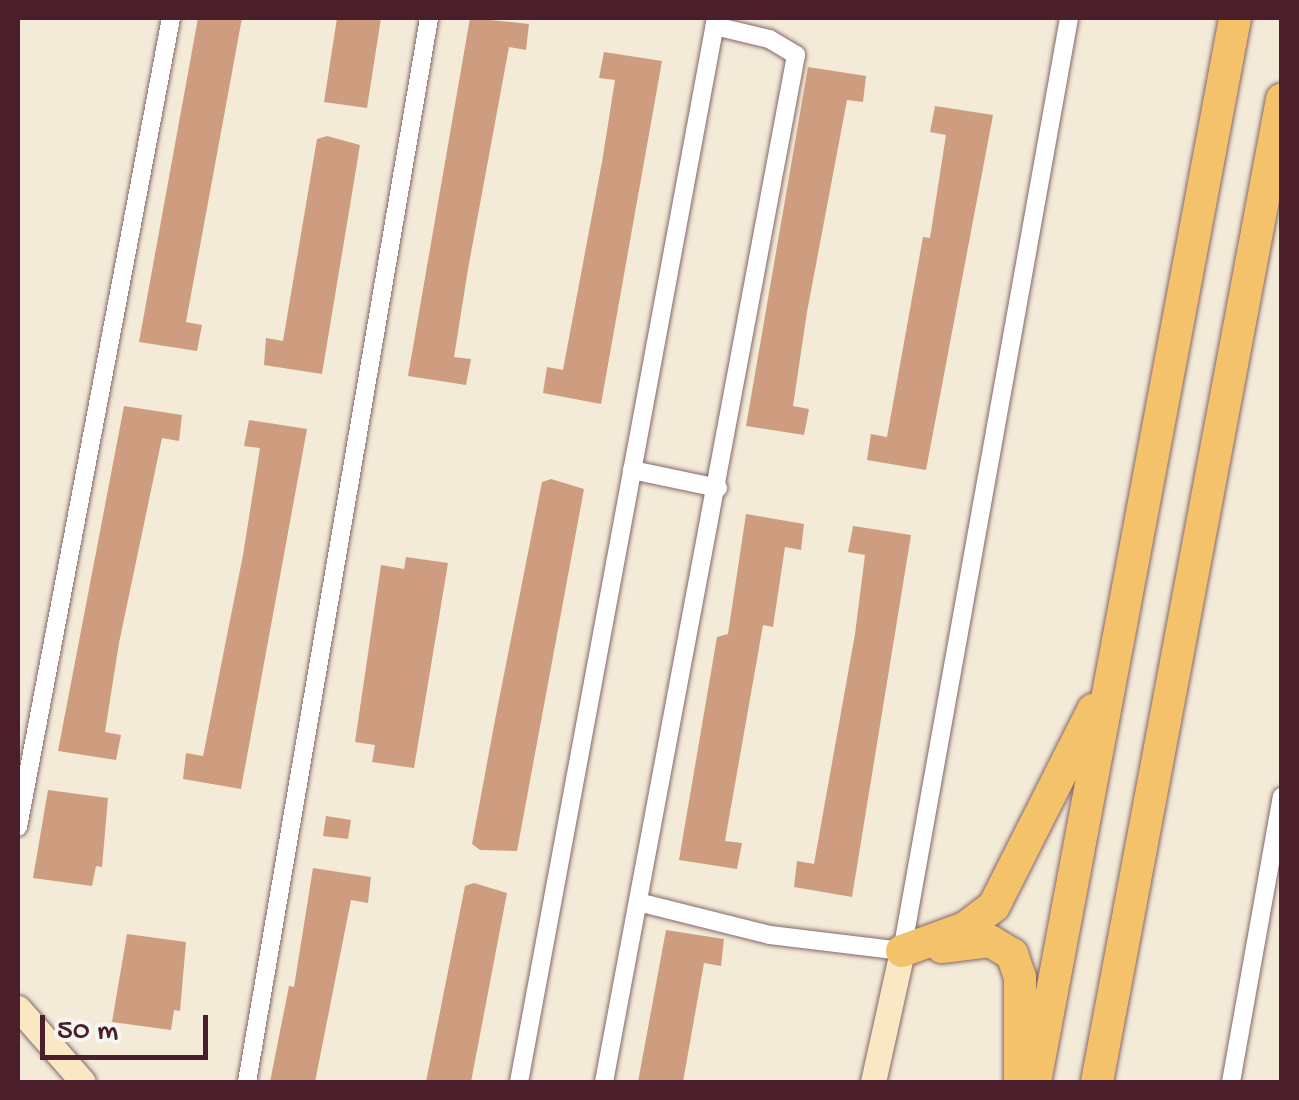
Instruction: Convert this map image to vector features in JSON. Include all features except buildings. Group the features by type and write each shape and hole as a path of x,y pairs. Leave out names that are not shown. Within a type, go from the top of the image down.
{"highway":[{"path":"1035,1082 1234,18"},
{"path":"1096,1082 1282,98"},
{"path":"902,951 965,928 994,906 1114,665"},
{"path":"902,951 990,942 1012,954 1020,977 1020,1082"}],"street":[{"path":"18,827 171,18"},
{"path":"247,1082 429,18"},
{"path":"872,1082 902,951 1069,18"},
{"path":"518,1082 716,22 770,39 796,55 604,1082"},
{"path":"632,470 718,488"},
{"path":"1231,1082 1282,797"},
{"path":"638,902 770,935 902,951"},
{"path":"18,1008 82,1082"}]}
